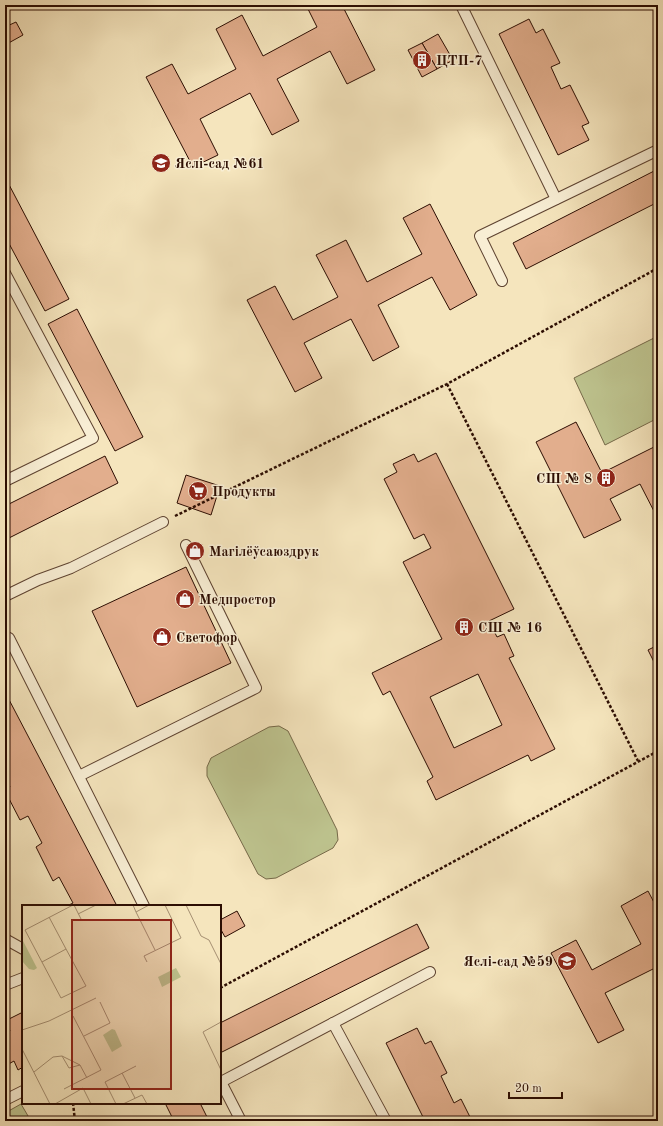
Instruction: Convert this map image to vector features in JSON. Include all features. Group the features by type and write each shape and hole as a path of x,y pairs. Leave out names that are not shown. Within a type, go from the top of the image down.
{"lane":[{"path":"461,5 556,199"},
{"path":"502,281 480,236 658,150"},
{"path":"5,273 93,438 5,481"},
{"path":"5,596 38,580 71,568 163,522"},
{"path":"79,776 256,688 186,545"},
{"path":"9,638 144,905"},
{"path":"5,939 22,948"},
{"path":"241,1121 221,1082 430,972"},
{"path":"5,985 22,978"},
{"path":"333,1023 386,1121"},
{"path":"5,1100 22,1092"}],"path":[{"path":"163,522 447,384 658,268"},
{"path":"447,384 638,761"},
{"path":"221,987 658,751"},
{"path":"73,1104 75,1121"}],"green space":[{"path":"658,336 658,418 605,445 574,378"},
{"path":"279,726 288,731 337,830 338,840 333,848 276,878 266,879 258,874 207,776 207,767 211,758 269,727"},
{"path":"21,1104 31,1121 5,1121 5,1113"}],"building":[{"path":"306,5 342,5 375,70 347,84 330,51 277,79 299,121 272,135 250,93 200,119 218,155 193,167 146,77 172,64 188,94 236,69 216,29 242,15 263,56 317,27"},
{"path":"529,19 536,33 543,29 560,63 551,67 561,89 570,85 589,123 582,126 589,140 558,155 499,34"},
{"path":"16,22 23,35 5,45 5,27"},
{"path":"438,34 453,60 437,69 422,43"},
{"name":"ЦТП-7","path":"422,43 437,69 422,77 408,50"},
{"path":"658,169 658,202 526,269 513,243"},
{"path":"5,177 69,299 45,311 5,236"},
{"path":"430,204 477,295 450,310 432,277 378,305 399,347 373,361 351,319 304,343 322,378 295,392 247,300 275,286 293,320 338,297 316,255 346,240 367,282 422,254 403,218"},
{"path":"77,309 143,437 115,451 48,324"},
{"name":"СШ № 8","path":"576,422 602,473 658,445 658,519 640,484 610,499 621,520 584,538 536,442"},
{"name":"СШ № 16","path":"436,453 514,609 489,621 497,637 504,634 514,656 509,658 555,749 531,761 528,755 436,800 427,781 433,777 390,691 383,695 372,673 442,639 403,562 431,548 424,534 414,539 384,479 397,472 393,464 414,454 418,462","holes":["478,674 502,725 454,748 430,697"]},
{"path":"105,456 118,483 5,540 5,506"},
{"path":"186,475 220,486 211,515 177,503"},
{"name":"Светофор","path":"186,567 231,663 137,707 92,611"},
{"path":"658,645 658,670 648,650"},
{"path":"5,692 116,905 69,905 73,903 59,877 53,881 36,847 42,843 28,816 20,820 5,791 10,787 5,777"},
{"path":"648,891 658,910 658,978 653,969 605,993 624,1030 598,1043 551,953 576,940 592,970 641,944 621,906"},
{"path":"237,911 245,926 225,937 221,930 221,919"},
{"path":"417,924 429,948 221,1052 221,1022"},
{"path":"22,1012 22,1068 18,1070 14,1061 5,1066 5,1033 10,1031 5,1021"},
{"path":"417,1028 425,1044 431,1041 447,1073 441,1076 454,1103 461,1099 472,1121 425,1121 386,1043"},
{"path":"5,1069 9,1077 5,1079"},
{"path":"166,1104 200,1104 209,1121 174,1121"}],"place":[{"name":"ЦТП-7","path":"422,60"},
{"name":"Яслі-сад №61","path":"161,163"},
{"name":"СШ № 8","path":"606,478"},
{"name":"Продукты","path":"198,491"},
{"name":"Магілёўсаюздрук","path":"195,551"},
{"name":"Медпростор","path":"185,599"},
{"name":"СШ № 16","path":"464,627"},
{"name":"Светофор","path":"162,637"},
{"name":"Яслі-сад №59","path":"567,961"}]}
